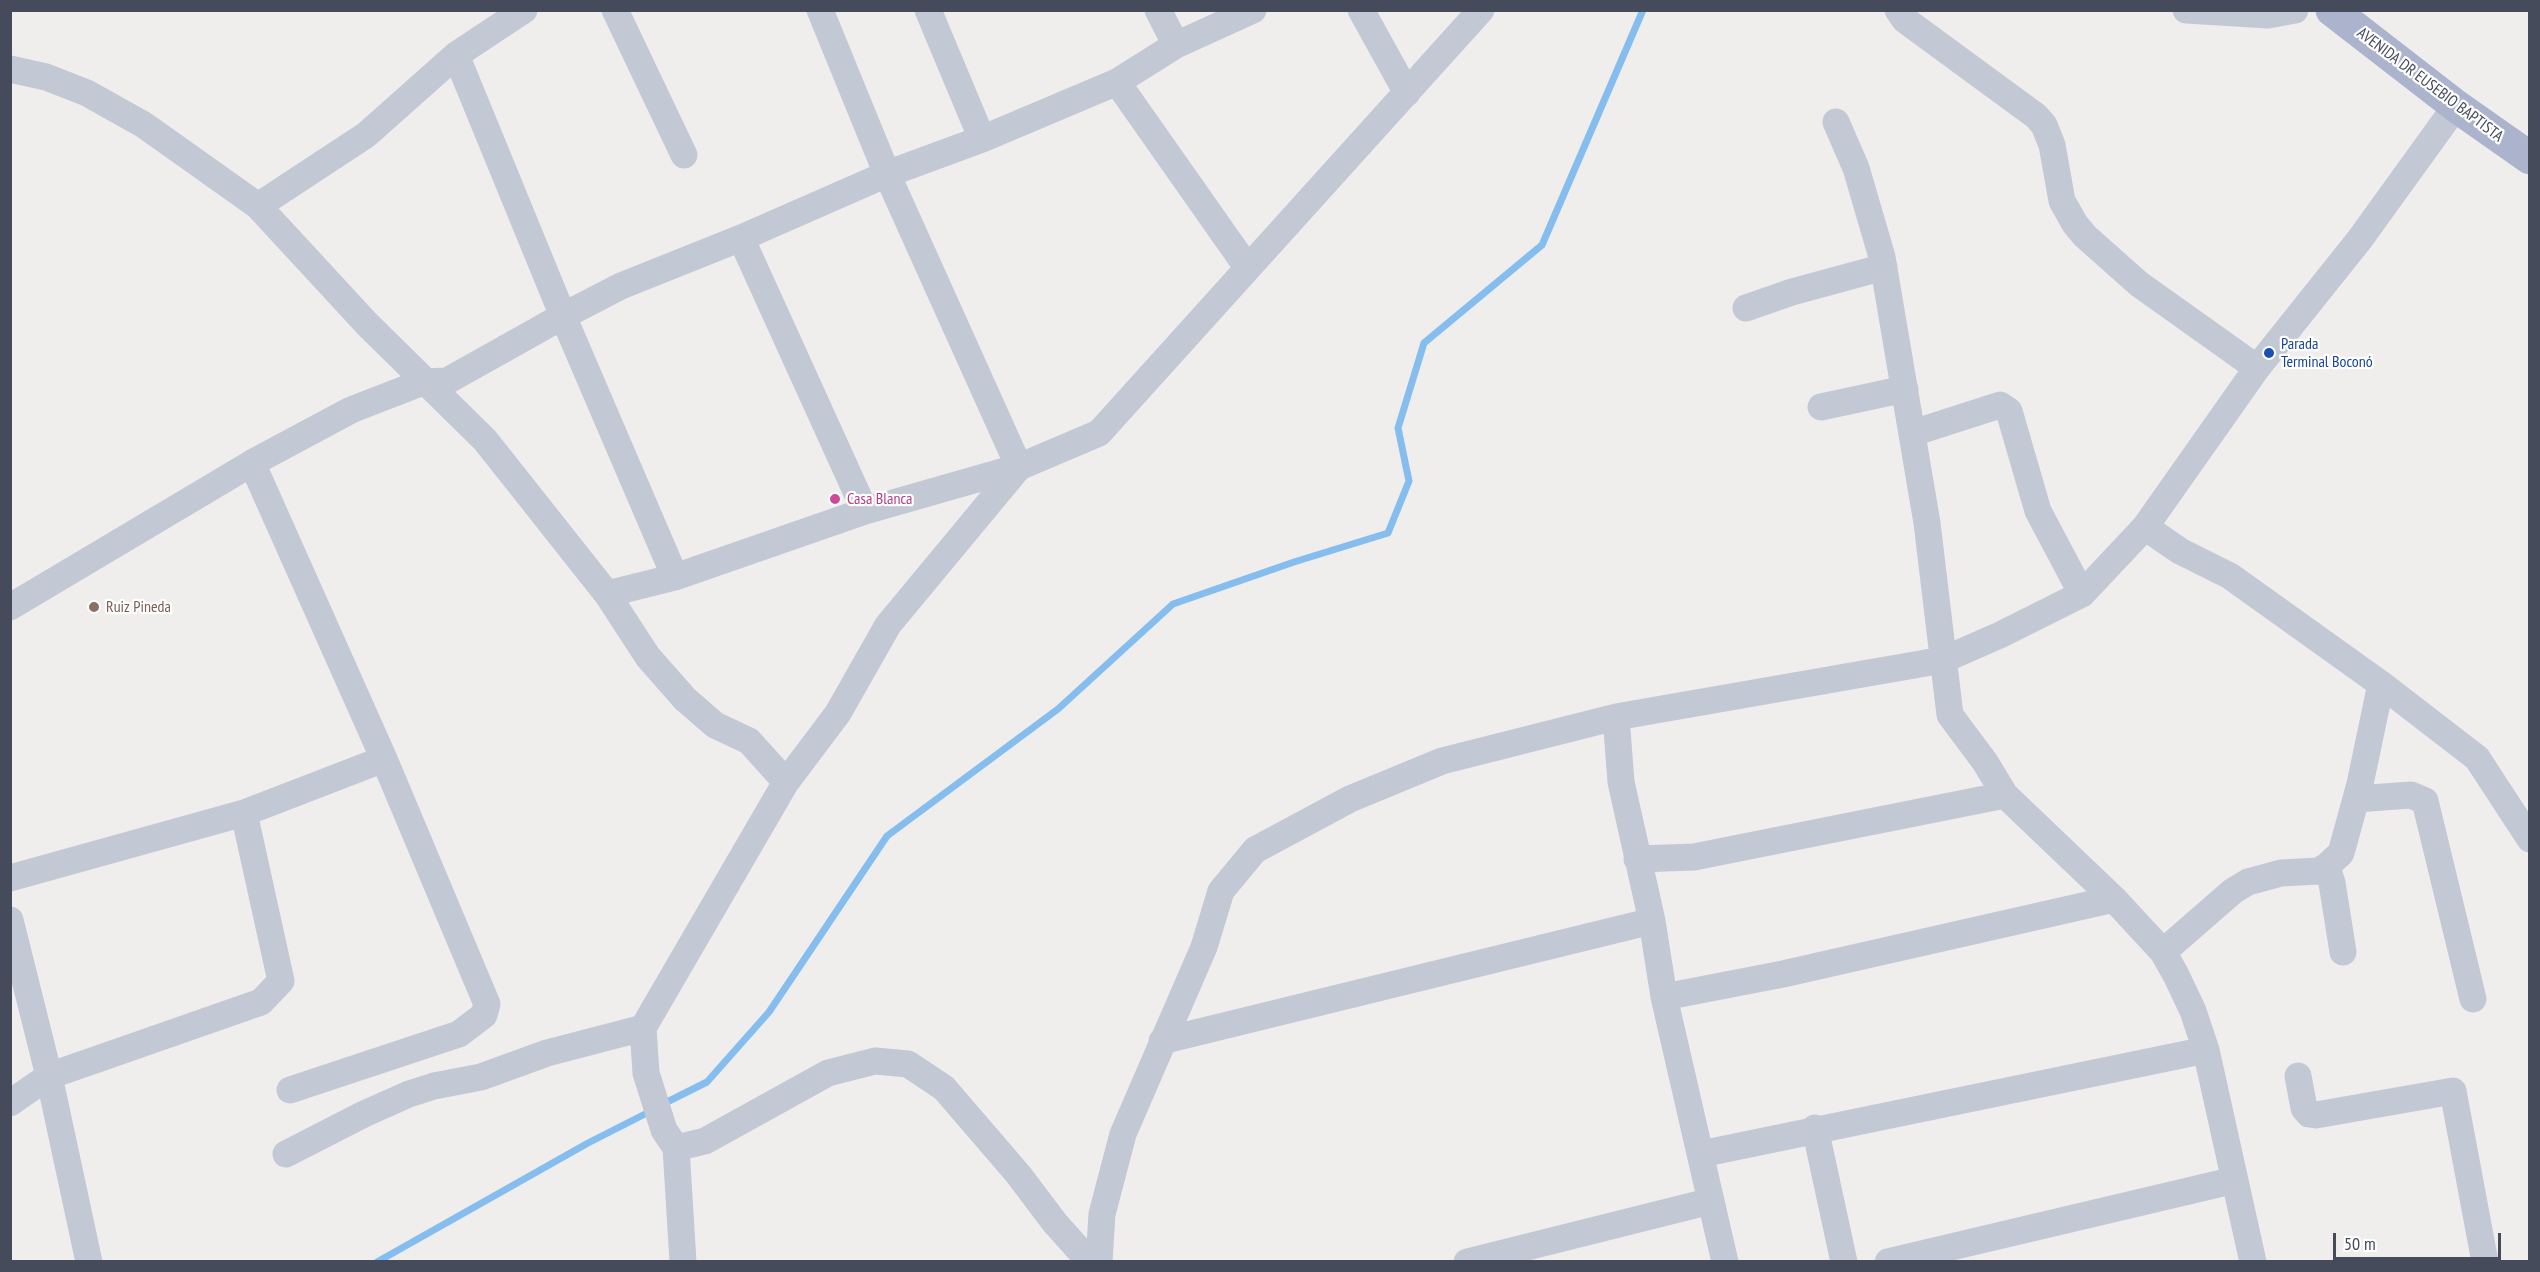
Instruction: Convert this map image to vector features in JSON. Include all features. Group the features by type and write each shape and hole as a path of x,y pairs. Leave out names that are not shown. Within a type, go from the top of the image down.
{"main road":[{"name":"AVENIDA DR EUSEBIO BAPTISTA","path":"2332,10 2456,106 2529,158"}],"street":[{"path":"258,206 366,135 456,55 524,10"},
{"path":"615,10 684,155"},
{"path":"820,10 887,174 1019,467"},
{"path":"928,10 982,138"},
{"path":"1158,10 1176,45"},
{"path":"10,608 252,463 351,410 423,382 447,381 621,286 741,238 887,174 982,138 1117,82 1176,45 1253,10"},
{"path":"1361,10 1407,93"},
{"path":"607,594 675,577 865,511 1019,467 1099,433 1481,10"},
{"path":"1898,10 1905,20 2036,116 2044,125 2052,146 2062,201 2085,236 2139,284 2257,368"},
{"path":"2186,10 2268,15 2295,10"},
{"path":"456,55 563,316 675,577"},
{"path":"10,69 46,78 87,93 144,125 258,206 423,382 485,440 607,594 648,657 685,699 715,724 749,741 786,782"},
{"path":"1117,82 1247,267"},
{"path":"1099,1262 1102,1214 1123,1134 1204,947 1221,891 1255,850 1350,799 1442,761 1616,717 1943,660 2000,635 2082,594 2145,527 2257,368 2361,239 2456,106"},
{"path":"1836,122 1856,168 1884,267 1927,523 1950,715 2005,795 2114,899 2163,952 2193,1011 2206,1050 2253,1262"},
{"path":"741,238 865,511"},
{"path":"1746,308 1792,292 1884,267"},
{"path":"1821,407 1905,389"},
{"path":"1913,433 2000,405 2009,411 2038,511 2082,594"},
{"path":"252,463 384,759 487,1004 484,1015 459,1034 290,1090"},
{"path":"683,1262 670,1139 646,1073 644,1028 786,782 838,713 888,625 1019,467"},
{"path":"2145,527 2180,551 2230,576 2381,684 2476,758 2529,839"},
{"path":"2163,952 2233,891 2248,882 2281,873 2308,873 2327,866 2341,853 2356,799 2381,684"},
{"path":"1616,717 1621,782 1634,831 1637,859 1652,921 1664,997 1725,1262"},
{"path":"10,878 244,813 384,759"},
{"path":"1637,859 1694,857 2005,795"},
{"path":"2356,799 2411,795 2425,801 2473,999"},
{"path":"10,1103 49,1076 261,1002 281,981 244,813"},
{"path":"2327,866 2332,883 2343,952"},
{"path":"1664,997 1782,974 2114,899"},
{"path":"10,920 49,1076 89,1262"},
{"path":"1162,1041 1652,921"},
{"path":"286,1154 364,1114 434,1086 481,1077 547,1053 644,1028"},
{"path":"417,1047 434,1086"},
{"path":"1701,1154 1815,1128 2206,1050"},
{"path":"670,1139 705,1141 828,1073 875,1061 908,1064 944,1088 1018,1173 1055,1223 1090,1262"},
{"path":"2298,1076 2304,1108 2308,1114 2316,1115 2453,1091 2485,1262"},
{"path":"1815,1128 1844,1262"},
{"path":"1888,1262 2235,1180"},
{"path":"1467,1262 1711,1201"}],"waterway":[{"path":"663,1104 707,1082 769,1012 887,836 1058,709 1173,604 1294,562 1388,533 1409,481 1398,428 1424,343 1542,245 1643,10"},
{"path":"377,1262 588,1143 651,1111"}],"place":[{"name":"Parada Terminal Boconó","path":"2269,353"},
{"name":"Casa Blanca","path":"835,499"},
{"name":"Ruiz Pineda","path":"94,607"}]}
